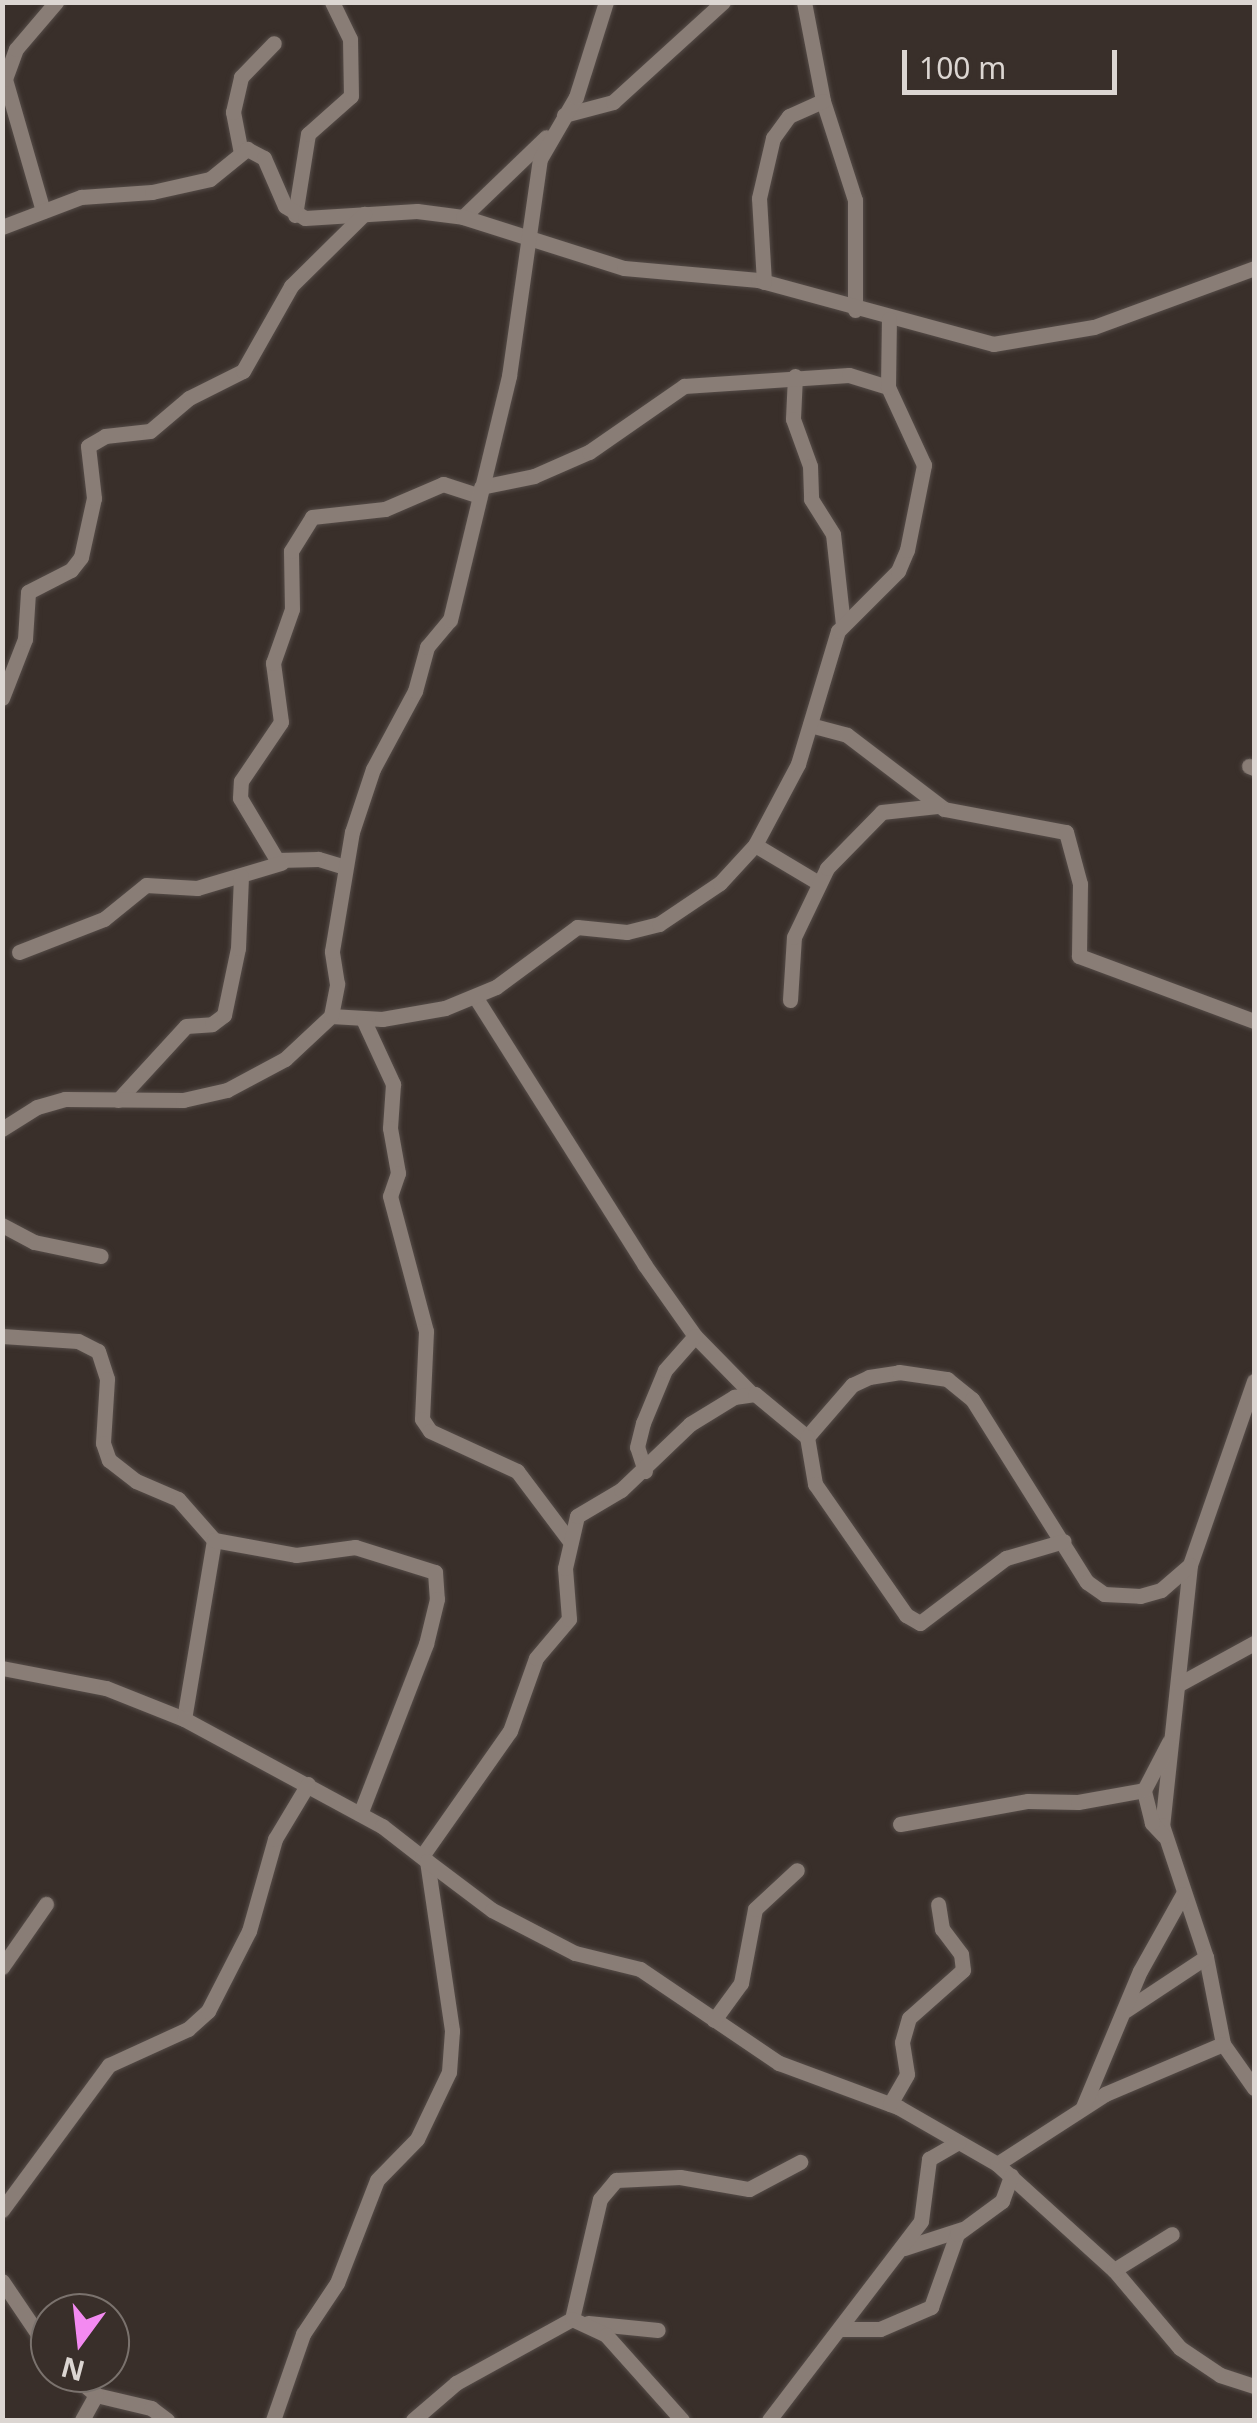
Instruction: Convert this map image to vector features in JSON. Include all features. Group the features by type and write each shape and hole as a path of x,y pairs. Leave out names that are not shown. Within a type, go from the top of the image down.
{"street":[{"path":"43,211 10,144 8,65 56,2"},
{"path":"295,215 308,134 351,96 350,39 332,2"},
{"path":"463,217 564,116 606,2"},
{"path":"564,116 612,102 723,2"},
{"path":"804,2 822,100 855,200 855,310"},
{"path":"240,153 233,112 241,78 274,42"},
{"path":"764,282 759,198 773,138 789,116 822,100"},
{"path":"2,1129 50,1102 182,1100 227,1090 286,1059 331,1016 337,984 332,950 345,867 374,769 408,707 427,648 450,620 534,240 540,159 549,135"},
{"path":"2,227 95,194 152,192 210,178 240,153 253,149 264,158 278,195 295,215"},
{"path":"2,698 26,640 28,592 72,570 81,557 94,498 88,446 105,436 150,431 189,398 243,371 291,286 364,214"},
{"path":"295,215 463,217 624,268 764,282 983,343 1027,341 1094,327 1254,268"},
{"path":"843,624 902,563 922,480 923,459 888,386 889,319"},
{"path":"281,863 249,820 240,787 280,722 273,658 292,609 289,562 301,528 312,517 385,508 443,484 480,492 534,476 589,452 684,386 854,375 888,386"},
{"path":"331,1016 416,1016 476,998 578,927 628,932 660,924 720,882 756,845 786,793 843,624 833,534 811,499 810,466 793,418 796,376"},
{"path":"810,725 847,735 937,806"},
{"path":"790,1000 794,937 817,882 882,812 937,806 1066,832 1080,884 1079,956 1254,1021"},
{"path":"756,845 817,882"},
{"path":"19,952 104,919 146,885 197,888 281,863 318,859 345,867"},
{"path":"118,1100 186,1026 212,1024 224,1015 238,948 241,876"},
{"path":"476,998 695,1336 750,1392 807,1438 815,1484 906,1615 920,1623 1006,1558 1064,1541"},
{"path":"363,1019 393,1084 390,1128 398,1174 390,1196 426,1330 422,1418 430,1431 517,1471 569,1540"},
{"path":"2,1225 34,1242 101,1256"},
{"path":"2,1336 78,1342 98,1351 107,1379 103,1443 109,1460 136,1481 178,1498 214,1540 296,1556 355,1547 435,1572 437,1599 426,1644 360,1814"},
{"path":"645,1471 637,1448 649,1407 665,1370 695,1336"},
{"path":"807,1438 852,1386 869,1377 899,1372 947,1379 972,1398 1087,1582 1118,1598 1160,1590 1190,1566"},
{"path":"1254,1381 1190,1566 1164,1836 1206,1957 1224,2044 1254,2088"},
{"path":"273,2420 303,2334 337,2284 378,2180 417,2139 449,2072 452,2031 424,1858 510,1731 536,1658 569,1619 569,1540 580,1514 645,1471 696,1420 750,1392"},
{"path":"184,1719 214,1540"},
{"path":"1180,1684 1254,1643"},
{"path":"2,1668 106,1688 184,1719 360,1814 492,1910 575,1953 633,1966 792,2069 890,2104 997,2164 1114,2270 1180,2348 1220,2375 1254,2386"},
{"path":"1164,1836 1152,1823 1144,1790 1173,1736"},
{"path":"2,2210 109,2065 188,2030 208,2011 248,1931 275,1840 308,1784"},
{"path":"900,1824 1028,1800 1078,1802 1144,1790"},
{"path":"714,2020 742,1983 754,1910 797,1870"},
{"path":"1082,2108 1183,1894"},
{"path":"2,1967 46,1904"},
{"path":"890,2104 907,2074 902,2042 910,2018 963,1970 961,1954 942,1928 938,1904"},
{"path":"1126,2010 1206,1957"},
{"path":"997,2164 1082,2108 1224,2044"},
{"path":"769,2420 902,2250 922,2217 929,2159 958,2142"},
{"path":"579,2321 600,2198 616,2180 680,2177 750,2189 800,2162"},
{"path":"902,2250 962,2229 1002,2201 1011,2176"},
{"path":"840,2329 880,2329 922,2315 938,2295 962,2229"},
{"path":"1114,2270 1172,2234"},
{"path":"2,2281 30,2322"},
{"path":"579,2321 606,2335 682,2420"},
{"path":"413,2420 456,2382 579,2321 658,2330"},
{"path":"93,2393 150,2408 167,2420"},
{"path":"82,2420 96,2396"}]}
